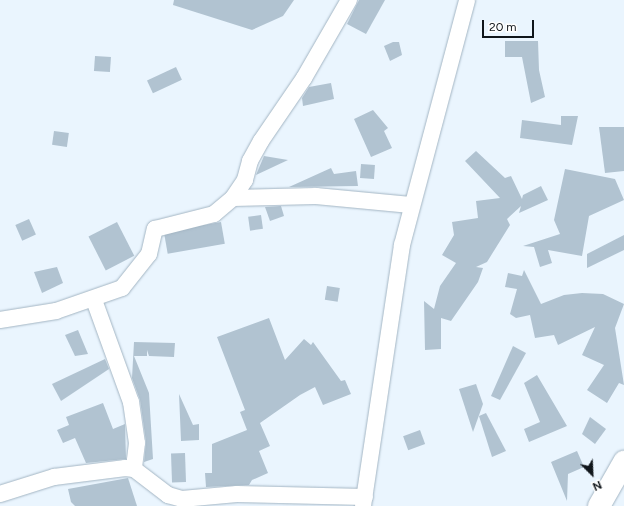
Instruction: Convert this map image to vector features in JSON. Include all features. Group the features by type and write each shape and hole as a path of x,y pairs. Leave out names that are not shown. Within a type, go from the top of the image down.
{"main road":[{"path":"599,506 624,462"}],"street":[{"path":"0,320 56,312 94,300 122,288 149,254 155,229 214,214 233,198 245,180 250,161 260,141 304,78 350,0"},
{"path":"0,494 54,477 134,468 168,495 182,499 237,494 364,502 411,205 467,0"},
{"path":"233,198 316,196 411,205"},
{"path":"94,300 131,402 137,443 134,468"}],"building":[{"path":"174,0 294,0 283,16 252,30 173,5"},
{"path":"359,0 385,0 366,34 347,24"},
{"path":"505,41 538,41 539,70 545,97 531,103 522,57 505,57"},
{"path":"393,42 399,42 402,55 390,61 384,46"},
{"path":"95,56 111,57 110,72 94,71"},
{"path":"176,67 182,80 153,93 147,81"},
{"path":"331,83 334,99 303,106 302,98 309,87"},
{"path":"373,110 388,128 384,131 392,148 371,157 354,119"},
{"path":"561,116 578,116 572,145 520,138 522,120 561,125"},
{"path":"599,127 624,127 624,171 605,173"},
{"path":"54,131 69,133 67,147 52,145"},
{"path":"476,151 505,178 511,176 522,199 523,195 541,186 548,200 519,213 521,206 507,219 510,225 487,262 476,267 483,268 478,282 451,321 441,318 441,349 425,350 424,301 434,309 440,286 456,263 442,255 454,235 452,222 478,218 476,201 500,198 465,161"},
{"path":"264,156 288,160 256,175"},
{"path":"361,164 375,165 374,179 360,178"},
{"path":"331,168 334,174 356,171 358,186 289,187"},
{"path":"565,169 615,179 624,200 589,216 582,256 548,250 552,263 540,267 534,247 523,246 560,234 554,220"},
{"path":"281,206 284,216 270,221 265,207"},
{"path":"261,215 263,229 250,231 248,217"},
{"path":"29,219 36,235 22,241 15,225"},
{"path":"117,222 134,256 106,270 88,237"},
{"path":"221,222 225,244 168,254 164,232"},
{"path":"624,235 624,250 587,268 587,254"},
{"path":"57,267 63,283 42,293 34,272"},
{"path":"524,270 541,304 564,295 582,293 603,294 624,304 615,328 624,385 619,383 607,403 587,390 604,365 582,355 595,327 558,345 554,335 535,338 530,315 516,318 510,314 517,289 505,287 508,273 522,276"},
{"path":"327,286 340,288 338,302 325,300"},
{"path":"269,318 285,360 304,339 311,345 313,342 341,381 345,380 351,394 323,405 315,387 300,395 260,423 270,446 259,451 268,473 252,480 249,485 206,487 205,473 212,473 212,444 247,430 240,412 245,410 217,337"},
{"path":"78,330 88,354 75,356 65,335"},
{"path":"134,342 175,343 174,357 149,356 147,350 147,356 134,356 149,393 153,459 144,462 146,442 140,400 132,378"},
{"path":"513,346 526,353 500,400 491,396"},
{"path":"105,359 109,369 61,401 52,384"},
{"path":"537,375 567,426 529,442 524,429 540,422 524,383"},
{"path":"476,384 483,404 473,432 459,389"},
{"path":"179,394 193,425 199,424 199,440 181,441"},
{"path":"103,403 113,429 125,424 126,459 86,463 75,438 63,443 57,430 69,425 66,417"},
{"path":"486,413 506,451 492,457 479,416"},
{"path":"590,417 606,429 595,444 582,434"},
{"path":"420,430 425,444 408,450 403,436"},
{"path":"577,451 584,467 568,474 567,501 551,462"},
{"path":"171,453 185,453 186,482 172,482"},
{"path":"128,478 137,506 75,506 71,502 68,489"}]}
